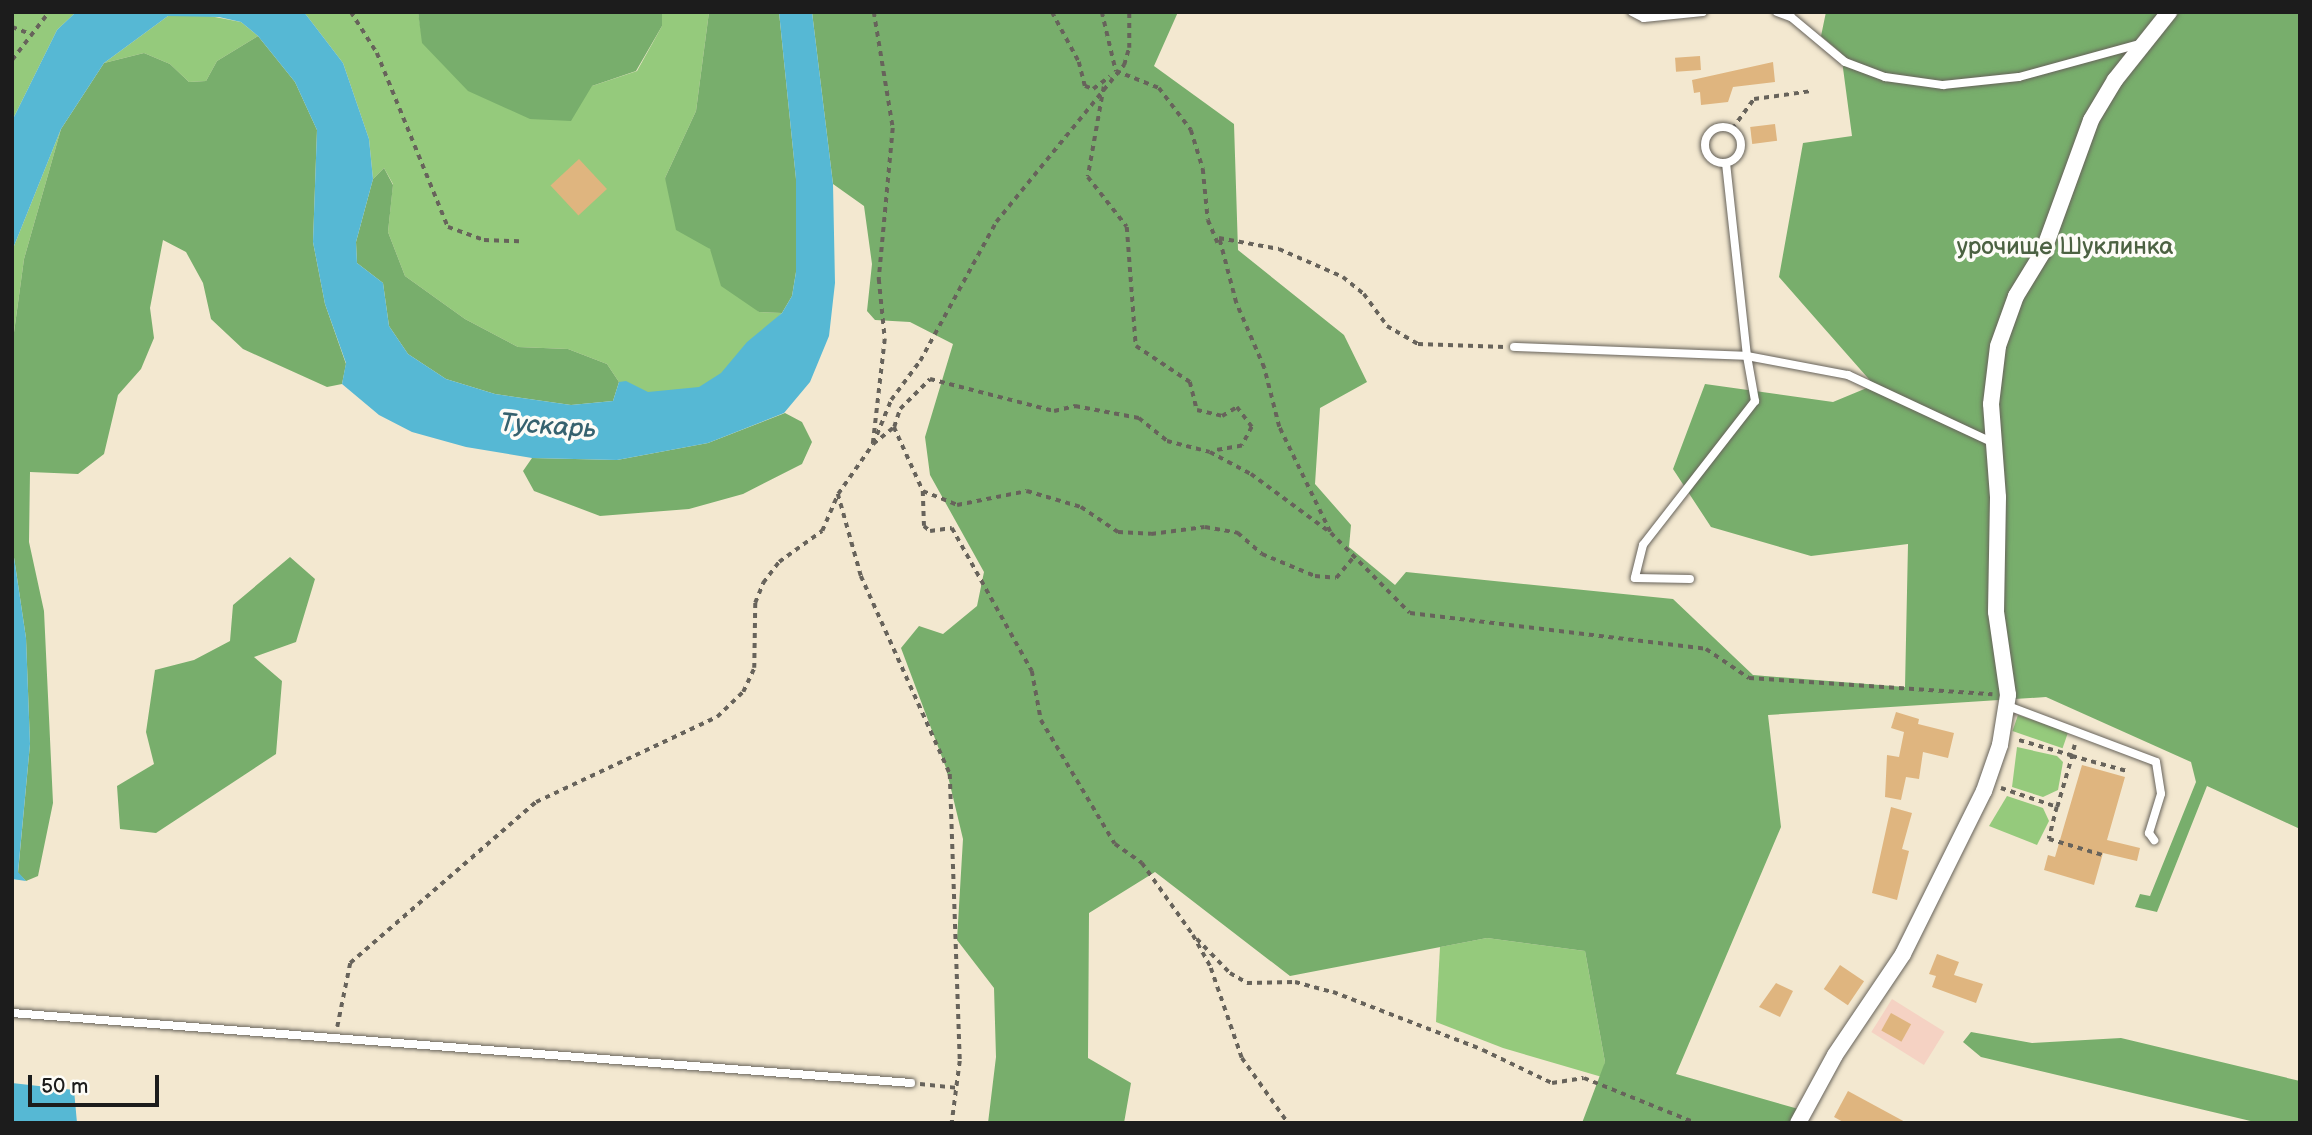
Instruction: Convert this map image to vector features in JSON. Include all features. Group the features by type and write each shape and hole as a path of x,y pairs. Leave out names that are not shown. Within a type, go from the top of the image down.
{"street":[{"path":"1798,1123 1835,1055 1903,954 1987,783 2002,735 2008,700 1996,612 1998,497 1991,404 1998,346 2016,296 2043,252 2091,120 2145,41 2169,12"}],"lane":[{"path":"1632,12 1644,18 1703,12"},
{"path":"1777,12 1791,17 1845,62 1885,77 1943,85 2020,77 2145,41"},
{"path":"1716,129 1732,130 1739,136 1740,151 1726,163 1709,156 1706,140 1716,129"},
{"path":"1690,579 1635,578 1643,545 1755,401 1726,163"},
{"path":"1514,347 1748,356 1848,375 1994,443"},
{"path":"2008,700 2156,762 2161,794 2149,833 2154,840"},
{"path":"12,1013 911,1083"}],"path":[{"path":"12,60 49,12"},
{"path":"351,12 377,53 448,227 484,240 519,241"},
{"path":"873,444 885,339 879,279 894,128 874,12"},
{"path":"1052,12 1079,62 1085,86 1093,89 1116,71"},
{"path":"1102,12 1116,71"},
{"path":"334,1038 351,963 536,802 717,717 743,692 754,668 755,603 762,583 779,562 822,531 838,494 873,444 891,400 920,361 996,222 1128,56 1129,12"},
{"path":"12,27 33,35"},
{"path":"1116,71 1159,88 1191,130 1203,169 1208,220 1221,251 1236,303 1264,368 1279,427 1331,533"},
{"path":"1104,86 1105,102 1088,177 1127,227 1136,346 1190,382 1197,410 1222,416 1237,407 1252,427 1241,446 1210,452"},
{"path":"1732,130 1754,99 1812,91"},
{"path":"1221,251 1219,238 1279,249 1343,277 1364,294 1387,326 1418,344 1514,347"},
{"path":"873,444 894,427 900,409 930,379 1054,411 1075,406 1139,418 1167,441 1210,452 1251,474 1331,533 1410,613 1706,649 1749,678 2008,700"},
{"path":"894,427 923,491 924,526 930,531 952,528 1032,671 1041,720 1115,844 1142,863 1193,935 1211,968 1242,1058 1288,1123"},
{"path":"923,491 957,505 1027,491 1081,507 1118,532 1151,534 1205,527 1238,533 1262,554 1315,576 1336,578 1354,558"},
{"path":"838,494 861,576 950,774 960,1061 952,1123"},
{"path":"2078,731 2049,839 2106,856"},
{"path":"2002,735 2127,771"},
{"path":"1987,783 2057,807"},
{"path":"1193,935 1247,983 1295,982 1334,992 1483,1050 1552,1083 1584,1078 1696,1123"},
{"path":"911,1083 957,1088"}],"shaded area":[{"path":"1892,999 1945,1032 1924,1065 1871,1032"}],"green space":[{"path":"12,12 76,12 57,30 12,121"},
{"path":"304,12 418,12 423,43 592,86 637,71 662,26 662,12 709,12 696,111 665,178 710,249 759,312 782,313 707,390 661,402 619,382 607,364 568,349 518,347 465,319 405,276 388,232 393,184 384,168 373,179 369,139 343,63"},
{"path":"418,12 662,12 662,26 636,71 592,86 571,121 530,119 468,91 422,43"},
{"path":"709,12 779,12 796,179 796,272 792,296 782,313 759,312 721,286 710,249 676,230 665,178 696,111"},
{"name":"урочище Шуклинка","path":"812,12 1178,12 1154,66 1234,124 1238,250 1344,335 1367,382 1320,408 1315,484 1351,525 1349,547 1395,585 1406,572 1673,599 1753,675 1905,687 1908,544 1811,556 1711,527 1673,469 1705,384 1833,402 1874,385 1779,277 1803,143 1852,136 1841,53 1821,36 1826,12 2300,12 2300,829 2207,786 2157,912 2135,907 2140,894 2150,896 2196,782 2191,762 2046,697 1768,715 1781,827 1676,1074 1802,1110 1795,1123 1582,1123 1605,1062 1585,951 1487,938 1290,976 1155,872 1089,913 1088,1058 1131,1083 1124,1123 988,1123 996,1057 994,988 957,940 963,839 946,768 901,648 919,626 943,634 977,606 984,572 930,475 925,437 953,344 910,322 875,320 867,311 872,264 864,206 833,184"},
{"path":"194,13 241,22 258,36 217,61 206,81 189,82 170,64 144,53 104,63 168,16"},
{"path":"258,36 295,82 317,130 313,242 325,304 346,364 342,384 327,387 243,349 211,319 203,283 186,252 163,240 150,308 154,338 141,369 118,395 104,454 78,474 30,472 29,542 44,611 53,803 38,876 26,881 18,873 30,744 26,638 12,544 12,347 24,259 61,129 104,63 144,53 170,64 189,82 206,81 217,61"},
{"path":"61,129 24,259 12,347 12,251"},
{"path":"384,168 393,185 388,232 405,276 465,319 518,347 568,349 607,364 619,382 613,401 571,405 495,394 446,379 408,354 389,326 383,283 357,263 356,242 373,179"},
{"path":"785,413 802,422 812,442 802,464 743,494 689,509 600,516 534,491 523,471 532,458 617,460 708,443"},
{"path":"290,557 315,579 296,642 254,657 282,681 276,754 156,833 120,829 117,786 154,764 146,732 155,670 194,660 230,641 233,605"},
{"path":"2018,715 2068,732 2063,748 2012,731"},
{"path":"2017,747 2057,756 2063,762 2058,790 2043,797 2012,787"},
{"path":"2007,796 2043,808 2049,821 2037,845 1989,826"},
{"path":"1487,938 1585,951 1605,1062 1602,1077 1503,1048 1436,1022 1440,947"},
{"path":"1971,1032 2032,1043 2121,1038 2300,1081 2300,1123 2259,1123 1981,1057 1963,1042"}],"water":[{"name":"Тускарь","path":"76,12 304,12 343,63 369,139 373,179 356,242 357,263 383,283 389,326 408,354 446,379 495,394 571,405 613,401 619,382 626,381 648,392 699,387 721,373 747,342 782,313 792,296 796,272 796,179 779,12 812,12 833,184 835,283 829,336 810,382 784,413 708,443 617,460 532,458 466,447 412,432 379,415 342,384 346,363 325,304 313,242 317,130 295,82 258,36 241,22 219,17 168,16 104,63 61,129 12,251 12,121 57,30"},
{"path":"12,544 26,638 30,744 18,872 26,881 12,879"},
{"path":"12,1083 74,1090 77,1123 12,1123"}],"building":[{"path":"1700,56 1701,70 1676,72 1675,58"},
{"path":"1773,62 1775,82 1733,87 1728,102 1701,105 1700,92 1694,93 1692,80"},
{"path":"1775,124 1777,141 1752,144 1750,127"},
{"path":"579,159 607,189 578,216 550,186"},
{"path":"1896,712 1919,719 1918,724 1954,733 1948,758 1923,752 1919,779 1906,777 1901,800 1885,797 1887,755 1899,757 1904,732 1891,728"},
{"path":"2082,765 2125,777 2107,840 2140,848 2137,861 2103,853 2094,885 2044,870 2048,855 2055,857"},
{"path":"1891,807 1912,813 1902,849 1909,851 1897,900 1872,893"},
{"path":"1937,954 1959,962 1954,975 1983,984 1976,1003 1932,987 1936,976 1929,974"},
{"path":"1840,965 1864,981 1848,1005 1824,989"},
{"path":"1776,983 1793,991 1780,1017 1759,1007"},
{"path":"1891,1013 1911,1024 1901,1042 1881,1030"},
{"path":"1848,1091 1907,1123 1845,1123 1834,1117"}]}
